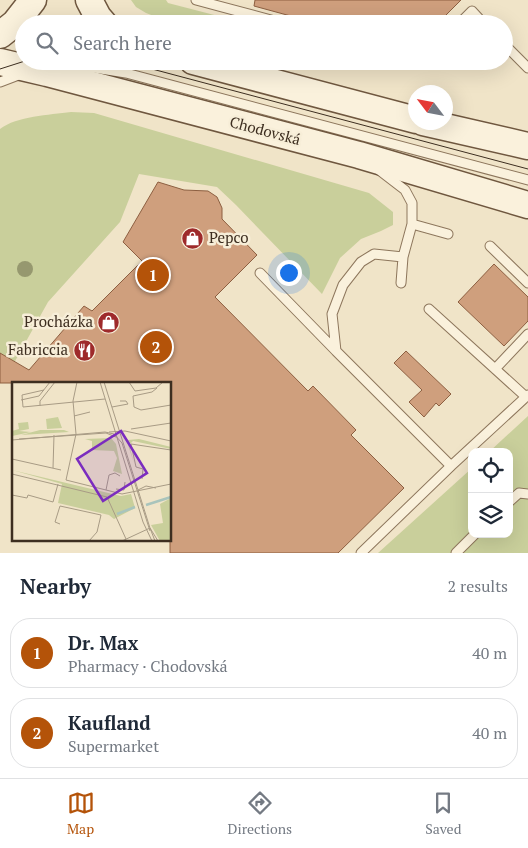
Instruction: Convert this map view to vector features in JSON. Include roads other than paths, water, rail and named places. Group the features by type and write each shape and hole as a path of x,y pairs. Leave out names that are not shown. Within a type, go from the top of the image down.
{"main road":[{"path":"20,15 33,0"},
{"path":"89,0 97,15"},
{"name":"Chodovská","path":"0,62 15,66"},
{"name":"Chodovská","path":"32,70 359,155 528,205"},
{"path":"228,70 408,118"},
{"path":"453,129 528,146"}],"lane":[{"path":"196,0 252,15"},
{"path":"513,53 528,68"},
{"path":"0,82 40,70"},
{"path":"107,70 126,73 528,180"},
{"path":"359,155 405,190 412,203 412,224 403,257 401,283"},
{"path":"412,224 448,234"},
{"path":"490,246 528,283"},
{"path":"336,351 332,314 343,285 361,262 374,254 403,257"},
{"path":"260,272 451,466"},
{"path":"361,553 527,396 429,309"},
{"path":"495,369 528,334"},
{"path":"513,498 518,493 528,494"},
{"path":"456,553 471,538"}],"tram line":[{"path":"0,69 15,64"},
{"path":"156,70 528,169"}],"place":[{"name":"Pepco","path":"193,238"},
{"name":"Dr. Max","path":"153,275"},
{"name":"Procházka","path":"109,322"},
{"name":"Kaufland","path":"156,347"},
{"name":"Fabriccia","path":"84,350"}]}
